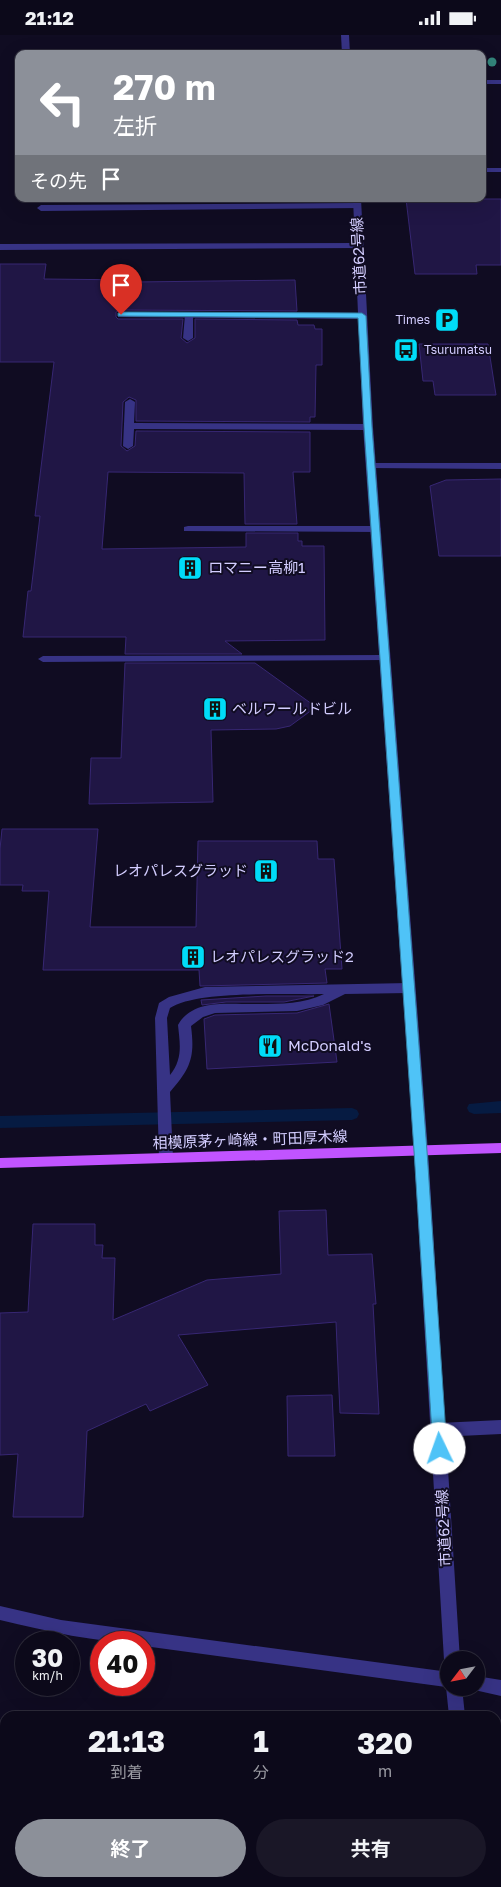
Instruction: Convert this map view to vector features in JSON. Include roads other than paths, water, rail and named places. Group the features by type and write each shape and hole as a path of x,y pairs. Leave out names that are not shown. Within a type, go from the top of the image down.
{"main road":[{"name":"相模原茅ヶ崎線・町田厚木線","path":"0,1163 501,1148"}],"street":[{"path":"344,35 346,50"},
{"path":"486,82 501,82"},
{"path":"486,162 501,162"},
{"path":"486,170 501,170"},
{"path":"41,208 357,202"},
{"name":"市道62号線","path":"357,202 368,427 409,988 451,1651"},
{"path":"0,247 358,245"},
{"path":"121,315 362,316"},
{"path":"188,338 189,315"},
{"path":"128,446 130,402"},
{"path":"129,426 368,427"},
{"path":"371,466 501,466"},
{"path":"188,529 376,529"},
{"path":"43,659 384,658"},
{"path":"166,1158 160,1018 164,1007 173,1000 205,991 409,988"},
{"path":"164,1090 183,1069 187,1057 184,1025 190,1017 204,1011 235,1007 252,1009 304,1006 322,1001 344,989"},
{"path":"438,1430 501,1427"},
{"path":"0,1613 61,1627 440,1679"},
{"path":"485,1685 501,1688"},
{"path":"455,1696 456,1711"}],"waterway":[{"path":"474,1108 501,1107"},
{"path":"0,1122 352,1114"}],"place":[{"name":"Times","path":"447,320"},
{"name":"Tsurumatsu","path":"406,350"},
{"name":"ロマニー高柳1","path":"190,568"},
{"name":"ベルワールドビル","path":"215,709"},
{"name":"レオパレスグラッド","path":"266,871"},
{"name":"レオパレスグラッド2","path":"193,957"},
{"name":"McDonald's","path":"270,1046"}]}
